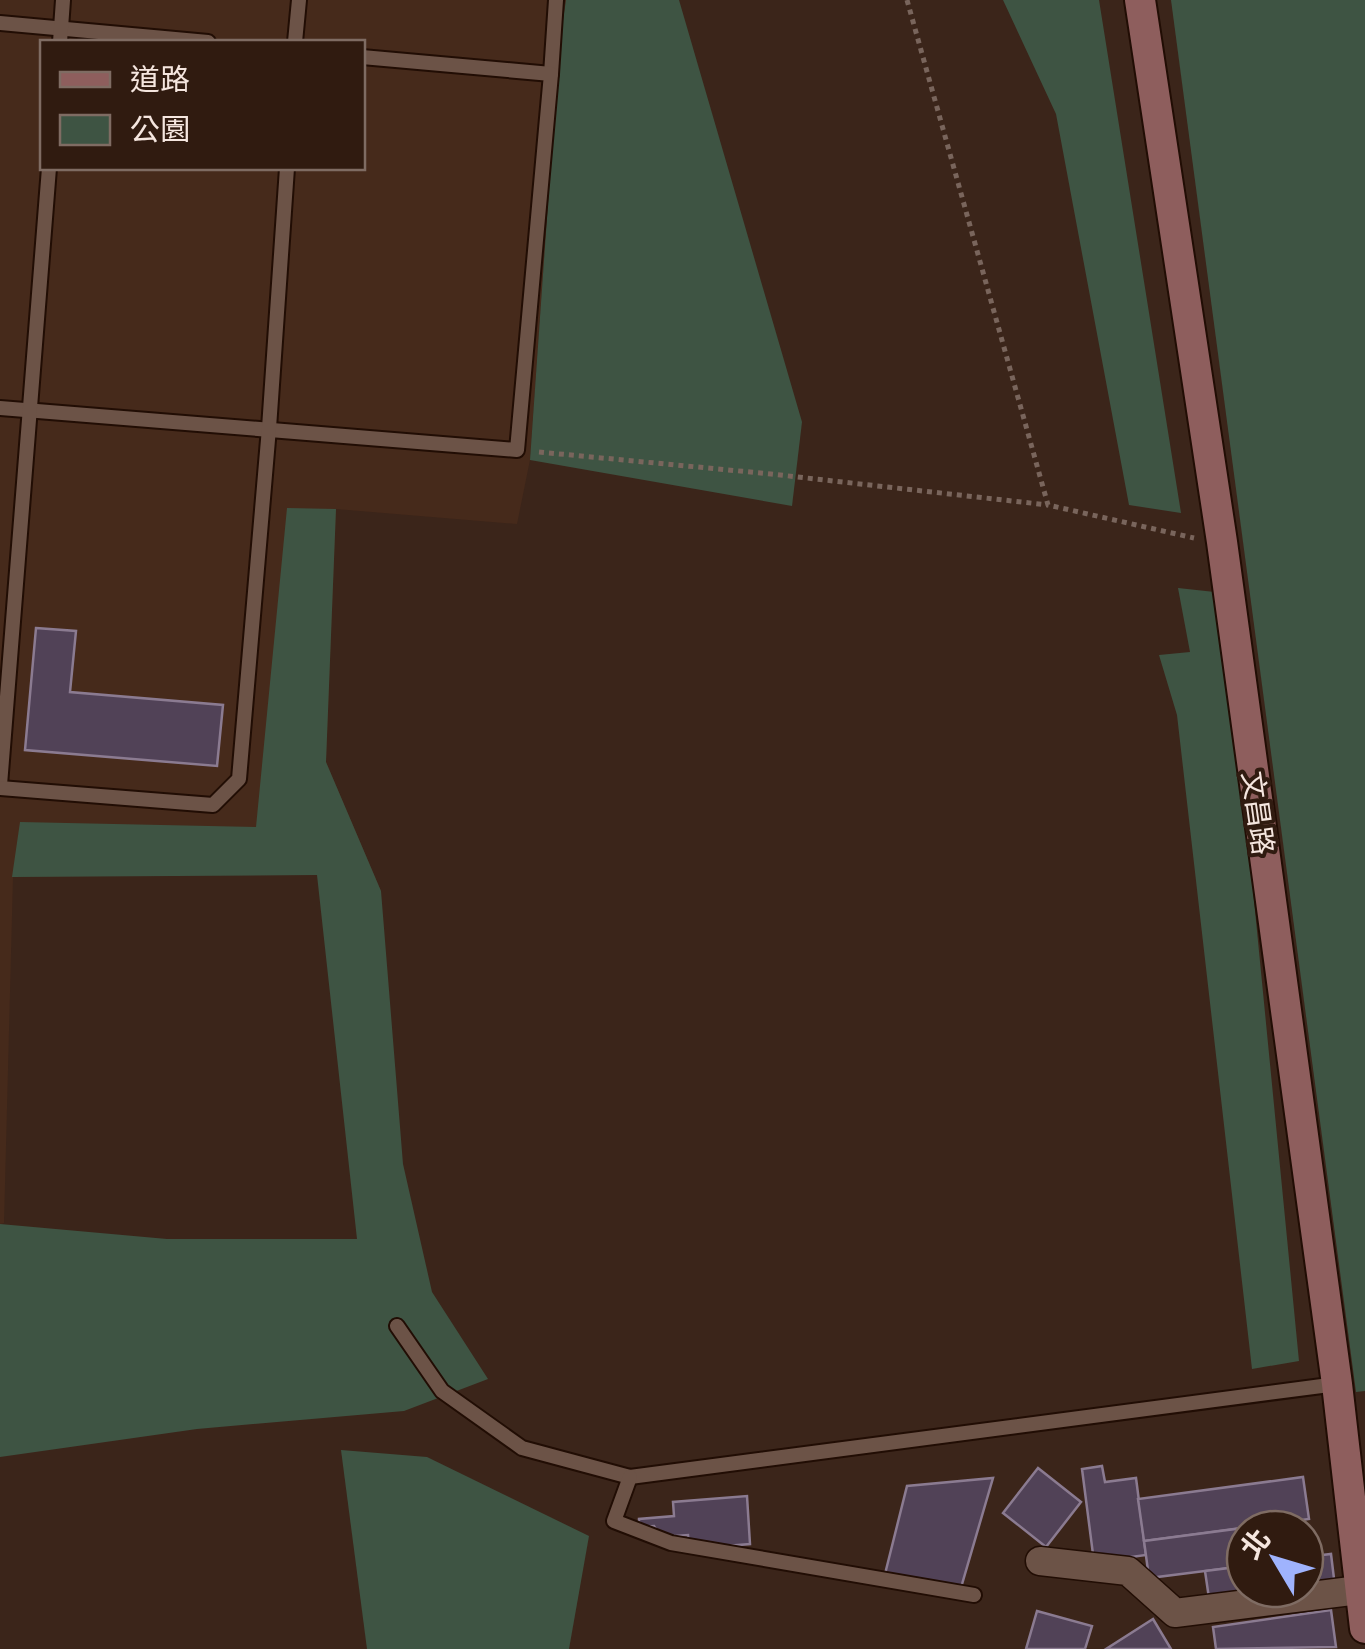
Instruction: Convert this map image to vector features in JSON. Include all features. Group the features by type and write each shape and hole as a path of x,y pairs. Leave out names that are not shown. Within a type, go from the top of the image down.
{"main road":[{"name":"文昌路","path":"1140,0 1222,542 1337,1384 1365,1628"}],"street":[{"path":"1040,1561 1128,1571 1175,1613 1359,1590"}],"lane":[{"path":"60,36 63,0"},
{"path":"295,40 299,0"},
{"path":"0,408 517,450 556,0"},
{"path":"0,24 60,36 159,40"},
{"path":"365,57 551,74"},
{"path":"49,170 0,786 213,804 239,779 270,428 287,170"},
{"path":"397,1326 442,1391 522,1448 630,1477 1337,1384"},
{"path":"630,1477 614,1521 671,1543 974,1595"}],"path":[{"path":"907,0 1048,505"},
{"path":"517,450 1048,505 1222,542"}],"shaded area":[{"path":"0,0 566,0 559,46 530,460 517,524 336,509 326,762 381,891 317,874 13,877 4,1223 0,1224"}],"green space":[{"path":"566,0 679,0 802,422 792,506 530,460 559,46"},
{"path":"1003,0 1099,0 1181,513 1129,505 1056,114"},
{"path":"1171,0 1365,0 1365,1391 1356,1392"},
{"path":"287,508 336,509 326,762 381,891 403,1164 432,1292 488,1379 404,1411 197,1429 0,1457 0,1224 167,1239 357,1239 317,875 12,877 20,822 256,827"},
{"path":"1178,588 1224,593 1299,1361 1252,1369 1177,715 1159,655 1190,652"},
{"path":"341,1450 427,1457 589,1536 569,1649 367,1649"}],"building":[{"path":"36,628 76,631 70,692 223,705 217,766 25,750"},
{"path":"1102,1466 1105,1482 1136,1478 1146,1555 1094,1562 1082,1469"},
{"path":"1038,1468 1081,1502 1046,1547 1003,1513"},
{"path":"1303,1477 1308,1509 1225,1509 1225,1530 1144,1541 1138,1499"},
{"path":"993,1478 960,1591 885,1574 907,1486"},
{"path":"747,1496 750,1544 689,1549 688,1535 661,1537 654,1526 639,1527 639,1519 674,1516 673,1502"},
{"path":"1225,1530 1225,1568 1149,1578 1144,1541"},
{"path":"1331,1554 1336,1595 1325,1596 1325,1555"},
{"path":"1225,1568 1225,1609 1233,1609 1211,1612 1205,1571"},
{"path":"1331,1610 1336,1647 1216,1649 1213,1627"},
{"path":"1037,1611 1092,1626 1085,1649 1026,1649"},
{"path":"1153,1619 1171,1649 1106,1649"}]}
